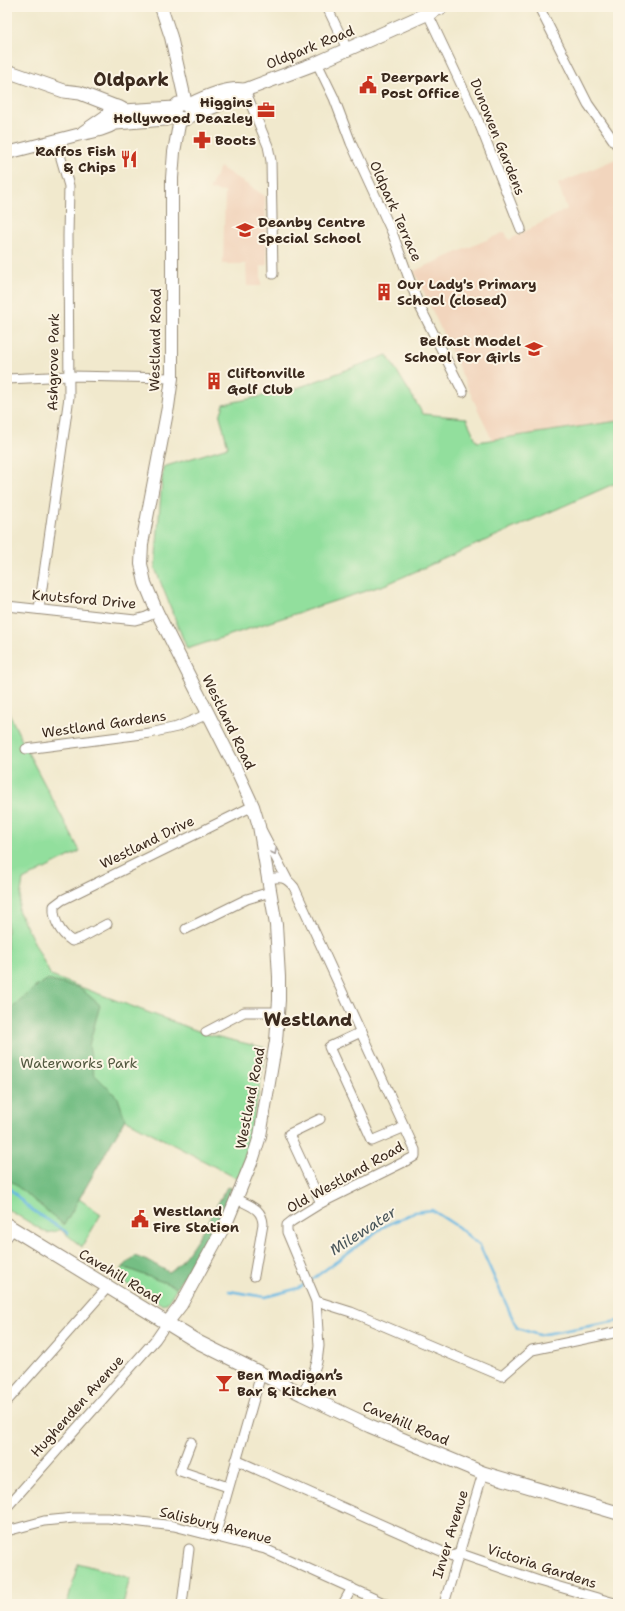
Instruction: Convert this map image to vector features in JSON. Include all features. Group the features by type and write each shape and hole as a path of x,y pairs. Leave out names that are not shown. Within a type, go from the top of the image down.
{"main road":[{"name":"Oldpark Road","path":"117,115 165,119 182,111 230,100 245,90 316,63 442,7"},
{"path":"7,71 64,91 117,115"},
{"name":"Cavehill Road","path":"9,1230 198,1342 370,1426 483,1473 618,1513"}],"street":[{"path":"161,7 171,37 182,111"},
{"path":"327,7 347,49"},
{"path":"539,7 588,104 616,144"},
{"name":"Dunowen Gardens","path":"428,14 477,118 520,229"},
{"name":"Oldpark Terrace","path":"316,63 334,98 350,142 392,232 418,303 462,392"},
{"path":"245,90 268,146 271,160 273,274"},
{"name":"Westland Road","path":"167,1323 177,1310 228,1219 253,1158 260,1136 276,1041 279,977 277,937 259,826 253,806 157,612 145,583 141,564 142,544 168,407 172,378 172,178 174,152 182,111"},
{"path":"7,153 107,129 117,115"},
{"name":"Ashgrove Park","path":"39,609 69,397 70,376 68,236 69,186 56,141"},
{"path":"7,379 70,376 172,378"},
{"name":"Knutsford Drive","path":"7,606 135,620 157,612"},
{"name":"Westland Gardens","path":"26,749 150,733 177,728 208,714"},
{"name":"Westland Drive","path":"107,924 81,938 72,941 64,935 54,916 54,906 62,900 253,806"},
{"name":"Old Westland Road","path":"259,826 306,911 416,1150 415,1156 410,1159 321,1203 292,1220 287,1225 287,1232 316,1301 319,1346 317,1362 312,1376 302,1394"},
{"path":"268,879 279,877 287,879"},
{"path":"186,929 247,899 270,892"},
{"path":"206,1032 244,1012 278,1012"},
{"path":"361,1032 329,1047 359,1113 372,1141 405,1127"},
{"path":"320,1119 289,1134 321,1203"},
{"path":"237,1199 257,1210 263,1216 254,1276"},
{"path":"7,1401 107,1288"},
{"path":"316,1301 351,1312 502,1376 532,1350 618,1332"},
{"name":"Hughenden Avenue","path":"7,1507 156,1339 167,1323"},
{"path":"215,1536 262,1374"},
{"path":"191,1442 180,1471 228,1487"},
{"name":"Victoria Gardens","path":"236,1460 452,1556 458,1554 539,1581 613,1603"},
{"name":"Inver Avenue","path":"444,1604 483,1473"},
{"name":"Salisbury Avenue","path":"7,1531 44,1521 74,1518 108,1518 174,1526 265,1549 386,1604"},
{"path":"182,1604 188,1549"},
{"path":"343,1604 352,1588"}],"shaded area":[{"name":"Belfast Model School For Girls","path":"618,158 618,421 492,440 414,271 505,232 509,240 567,209 558,184"},
{"name":"Deanby Centre Special School","path":"220,167 265,196 267,265 261,266 261,286 247,286 246,264 223,264 225,192 209,190"}],"green space":[{"name":"Cliftonville Golf Club","path":"387,355 423,414 466,418 477,442 618,421 618,482 387,584 187,649 155,568 163,467 228,447 220,416 224,404 292,390"},
{"name":"Waterworks Park","path":"7,709 26,749 80,851 23,880 18,910 51,976 206,1034 265,1048 265,1058 250,1136 240,1176 236,1178 125,1119 79,1199 101,1214 82,1247 60,1229 47,1233 7,1209"},
{"path":"47,980 80,988 100,1005 89,1045 94,1074 118,1098 125,1119 64,1225 7,1178 7,1013 34,988"},
{"path":"227,1187 232,1188 216,1225 177,1287 123,1267 135,1256 169,1272 193,1246"},
{"path":"123,1267 177,1287 168,1302 163,1305 118,1279"},
{"path":"78,1563 130,1578 123,1604 67,1604"}],"waterway":[{"name":"Milewater","path":"7,1186 29,1208 68,1233"},
{"name":"Milewater","path":"310,1281 383,1227 415,1212 432,1210 458,1227 480,1246 517,1328 539,1335 618,1321"},
{"name":"Milewater","path":"229,1291 265,1297 299,1288 306,1283"}],"place":[{"name":"Deerpark Post Office","path":"368,85"},
{"name":"Higgins Hollywood Deazley","path":"266,110"},
{"name":"Boots","path":"202,140"},
{"name":"Raffos Fish & Chips","path":"129,159"},
{"name":"Deanby Centre Special School","path":"245,230"},
{"name":"Our Lady's Primary School (closed)","path":"384,292"},
{"name":"Belfast Model School For Girls","path":"534,349"},
{"name":"Cliftonville Golf Club","path":"214,381"},
{"name":"Westland Fire Station","path":"140,1219"},
{"name":"Ben Madigan’s Bar & Kitchen","path":"224,1383"}],"district":[{"name":"Oldpark","path":"131,80"},
{"name":"Westland","path":"308,1020"}]}
